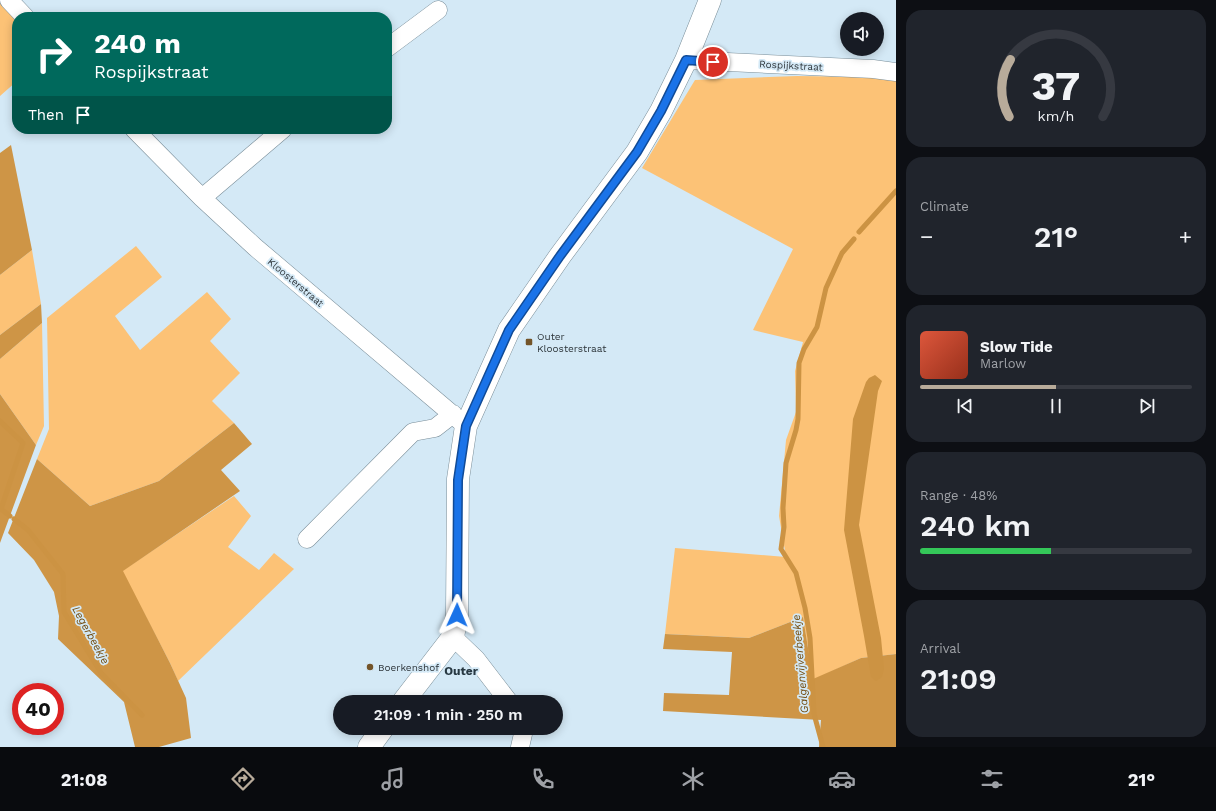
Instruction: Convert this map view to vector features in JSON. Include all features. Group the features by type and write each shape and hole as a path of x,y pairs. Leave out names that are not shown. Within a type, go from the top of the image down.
{"street":[{"path":"9,0 20,12"},
{"path":"408,695 453,637 457,615 460,420 509,330 560,256 637,152 661,111 686,60 710,0"},
{"path":"392,44 438,10"},
{"name":"Rospijkstraat","path":"686,60 873,69 896,72"},
{"name":"Kloosterstraat","path":"139,134 202,198 255,247 460,420"},
{"path":"202,198 277,134"},
{"path":"308,540 413,432 435,428 460,420"},
{"path":"453,637 476,659 503,695"},
{"path":"369,747 378,735"},
{"path":"520,747 523,735"}],"shaded area":[{"path":"0,0 12,16 12,85 0,96"},
{"path":"797,76 870,77 896,79 896,654 861,658 813,680 803,617 749,638 665,634 675,548 786,557 779,516 786,440 796,412 795,371 803,342 753,330 793,249 642,168 695,80"},
{"path":"11,145 32,250 0,275 0,153"},
{"path":"136,246 162,277 115,316 140,350 207,292 231,319 210,341 240,373 212,401 234,423 159,481 90,506 37,459 49,429 47,318"},
{"path":"32,250 41,304 0,335 0,275"},
{"path":"41,304 42,323 0,359 0,335"},
{"path":"42,323 44,426 36,445 0,394 0,359"},
{"path":"875,375 882,381 878,391 859,525 881,638 884,669 882,677 876,681 871,677 844,530 853,419 866,382 869,378"},
{"path":"0,394 36,445 0,543"},
{"path":"234,423 252,444 221,470 240,491 123,571 170,663 186,698 191,738 159,747 135,747 124,702 58,639 59,616 54,592 34,560 8,533 37,459 90,506 159,481"},
{"path":"234,496 251,516 228,547 259,570 274,553 294,569 178,681 122,571"},
{"path":"803,617 813,679 861,658 896,654 896,747 819,747 821,720 663,711 664,693 729,695 732,652 663,649 665,634 749,638"}],"waterway":[{"name":"Galgenvijverbeekje","path":"859,232 896,191"},
{"name":"Galgenvijverbeekje","path":"823,747 814,714 810,638 805,608 796,573 781,549 784,527 783,508 786,463 798,419 799,363 804,349 817,327 826,288 842,253 854,239"},
{"name":"Legerbeekje","path":"0,421 23,443 1,509 10,516"},
{"name":"Legerbeekje","path":"14,519 28,530 63,574 64,612 101,673 142,715"}],"place":[{"name":"Outer Kloosterstraat","path":"529,342"},
{"name":"Boerkenshof","path":"370,667"}],"district":[{"name":"Outer","path":"461,671"}],"route":[{"path":"457,615 458,480 466,426 509,330 560,256 637,152 661,111 686,60 713,62"}]}
